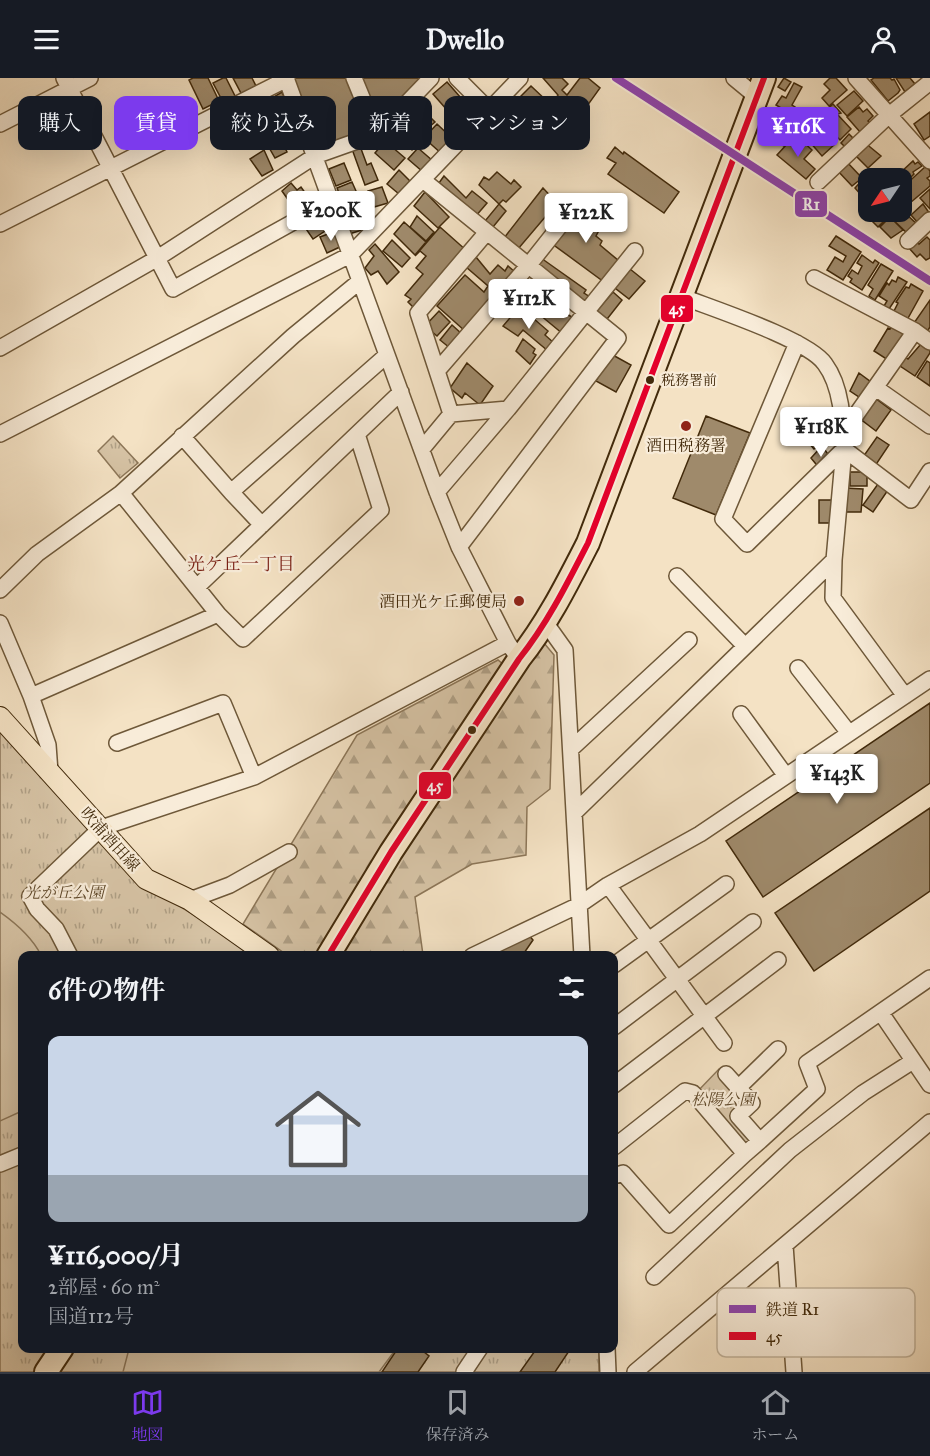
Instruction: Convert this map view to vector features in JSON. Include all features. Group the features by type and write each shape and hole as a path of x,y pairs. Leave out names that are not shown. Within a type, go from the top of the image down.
{"highway":[{"path":"331,951 514,651 534,641 588,543 761,88"},
{"path":"46,1372 59,1353"}],"main road":[{"name":"吹浦酒田線","path":"0,717 146,879 190,900 262,951"}],"street":[{"path":"0,124 67,83 90,78"},
{"path":"0,224 287,78 437,492 459,547 514,651 254,777 101,828 30,896 37,909 56,929 67,951"},
{"path":"354,78 361,96"},
{"path":"413,96 431,78"},
{"path":"457,78 475,96"},
{"path":"503,96 520,78"},
{"path":"734,78 761,88"},
{"path":"856,78 889,115 924,143 930,161"},
{"path":"818,182 889,115 930,82"},
{"path":"67,83 173,289 331,201"},
{"path":"0,348 156,259 315,156 348,144"},
{"path":"0,434 350,255 451,150"},
{"path":"423,180 618,338 459,547"},
{"path":"437,371 528,266 578,203"},
{"path":"908,241 930,220"},
{"path":"451,414 418,313 488,232"},
{"path":"437,492 508,409 635,251"},
{"path":"814,278 915,331 930,342"},
{"path":"0,590 37,554 121,493 293,336 360,281"},
{"path":"683,297 797,342 824,362 832,375 838,389 844,449 834,560 833,598 905,696"},
{"path":"843,432 915,331"},
{"path":"797,342 723,519 747,544 844,449"},
{"path":"231,492 387,355"},
{"path":"876,388 930,426"},
{"path":"198,586 401,392"},
{"path":"422,449 451,414 508,409"},
{"path":"121,493 198,586 218,614 243,639 381,510 357,434"},
{"path":"182,436 262,525"},
{"path":"844,449 911,500 930,471"},
{"path":"575,812 834,560"},
{"path":"677,576 745,646"},
{"path":"31,696 218,614"},
{"path":"545,622 565,650 582,951"},
{"path":"0,623 31,696 48,746 50,772"},
{"path":"571,749 690,640"},
{"path":"798,668 849,733"},
{"path":"482,951 579,904 608,885 700,834 930,679"},
{"path":"117,743 223,703 254,777"},
{"path":"741,714 786,776"},
{"path":"190,900 230,885 289,852"},
{"path":"618,962 726,884"},
{"path":"608,885 724,1043"},
{"path":"618,1024 753,922"},
{"path":"618,1082 778,960"},
{"path":"618,1175 623,1173 669,1225 817,1089 807,1063 930,978"},
{"path":"881,1013 930,1085"},
{"path":"739,1087 778,1049"},
{"path":"654,1277 789,1150 863,1093 913,1060"},
{"path":"726,1074 752,1103 738,1116 760,1141"},
{"path":"618,1144 685,1091 693,1093 745,1154"},
{"path":"734,1288 930,1122"},
{"path":"0,1164 18,1157"},
{"path":"785,1245 788,1288"},
{"path":"635,1372 717,1303"},
{"path":"465,1372 477,1353"},
{"path":"607,1353 608,1372"},
{"path":"793,1357 794,1372"}],"green space":[{"path":"113,436 138,463 120,478 98,451"},
{"path":"544,643 554,655 550,789 527,807 526,855 472,864 415,897 422,951 281,951 243,924 357,735 498,660 519,678"},
{"name":"光が丘公園","path":"0,724 146,885 251,951 18,951 18,1353 599,1353 599,1372 0,1372"},
{"path":"0,912 24,931 39,951 18,951 18,1113 0,1121"},
{"name":"松陽公園","path":"719,1069 749,1103 736,1118 757,1141 745,1151 696,1093"},
{"path":"128,1353 393,1353 379,1372 123,1372"}],"building":[{"path":"208,78 217,96 210,96 210,106 203,109 189,80"},
{"path":"226,78 235,96 220,96 213,83"},
{"path":"233,78 252,78 257,88 242,95"},
{"path":"292,78 349,78 355,96 348,96 348,138 336,144 336,96 299,96"},
{"path":"361,78 422,78 405,96 369,96"},
{"path":"543,78 562,78 568,84 562,90 567,95 580,78 588,78 600,88 590,102 590,96 558,95"},
{"path":"784,78 791,82 785,91 778,87"},
{"path":"830,78 836,78 847,90 829,106 822,98 830,90 824,84"},
{"path":"874,78 894,79 900,90 888,101 871,80"},
{"path":"896,78 910,78 915,84 905,92"},
{"path":"447,82 459,96 444,96 444,107 433,94"},
{"path":"794,83 802,87 792,105 795,107 791,114 776,105 782,96 786,98"},
{"path":"531,86 542,96 521,96"},
{"path":"854,91 863,101 847,116 837,105"},
{"path":"833,104 841,113 837,114 851,129 840,140 819,117"},
{"path":"859,107 863,112 867,109 873,116 868,121 870,123 860,132 847,117"},
{"path":"930,112 930,136 924,140 914,124"},
{"path":"771,119 799,134 794,144 787,140 784,146 763,136"},
{"path":"437,124 444,131 444,150 446,150 442,154 432,145 432,129"},
{"path":"822,129 835,144 822,156 809,141"},
{"path":"849,134 855,140 847,149 841,143"},
{"path":"800,139 812,150 804,159 815,169 806,179 777,155 788,143 793,147"},
{"path":"864,142 881,156 868,168 853,153"},
{"path":"615,147 679,192 664,213 608,174 616,163 607,158"},
{"path":"264,150 273,170 262,176 250,159"},
{"path":"270,150 286,150 287,152 275,158"},
{"path":"352,150 361,150 367,165 371,163 378,180 365,185"},
{"path":"378,150 396,150 405,158 394,170 375,153"},
{"path":"416,150 420,150 433,161 423,172 408,159"},
{"path":"846,161 858,174 858,181 852,186 837,170"},
{"path":"913,161 922,166 913,172 912,176 912,168 905,168"},
{"path":"344,163 351,180 336,186 329,169"},
{"path":"926,166 930,171 930,176 927,178 930,186 912,201 912,179"},
{"path":"399,170 410,181 399,194 387,184"},
{"path":"497,172 511,184 514,180 521,187 506,202 503,200 499,204 479,185 484,177 489,180"},
{"path":"444,176 466,198 472,191 487,203 475,217 436,187"},
{"path":"352,182 360,200 344,206 337,188"},
{"path":"291,183 297,190 301,187 311,201 296,211 282,191"},
{"path":"382,187 388,203 374,207 368,191"},
{"path":"543,188 557,203 518,249 504,238"},
{"path":"930,189 930,209 920,198"},
{"path":"425,192 449,217 438,228 414,206"},
{"path":"499,204 506,211 493,227 485,221"},
{"path":"923,204 930,214 919,224 912,214"},
{"path":"582,206 603,223 596,236 602,241 600,245 619,261 604,282 551,243"},
{"path":"355,208 361,217 371,214 375,226 349,234 342,212"},
{"path":"319,215 328,229 313,239 304,226"},
{"path":"417,216 434,232 426,241 410,227"},
{"path":"912,220 919,226 910,236 895,222 912,222"},
{"path":"404,222 426,242 415,255 394,234"},
{"path":"873,222 883,222 878,227"},
{"path":"885,222 895,222 903,230 891,238 880,227"},
{"path":"440,227 467,251 413,318 411,313 414,308 408,302 411,299 405,295 423,274 416,268 426,256 420,251 415,256"},
{"path":"336,231 342,246 327,253 320,237"},
{"path":"836,236 861,252 843,280 827,270 835,257 843,262 846,256 829,246"},
{"path":"927,237 930,240 930,258 926,260 920,254 917,257 909,248 917,241 919,244"},
{"path":"392,240 410,258 402,267 383,251"},
{"path":"375,244 399,272 387,284 378,271 371,275 365,268 374,256 369,250"},
{"path":"862,255 873,263 875,260 879,263 862,290 850,282 852,279 848,276 852,270 858,274 862,266 857,263"},
{"path":"476,257 490,274 498,265 505,271 508,266 515,272 465,331 437,306 465,275 484,292 488,286 466,267"},
{"path":"541,258 586,290 584,293 590,297 584,306 531,266"},
{"path":"881,264 893,271 875,300 869,296 873,289 868,285"},
{"path":"630,269 645,281 629,299 615,288"},
{"path":"898,277 907,282 889,309 884,306 887,301 879,296 887,283 889,285 892,280 896,282"},
{"path":"911,284 923,291 907,320 894,311 898,303 896,302 906,287 909,288"},
{"path":"522,289 542,307 549,300 554,304 557,302 562,307 560,311 565,317 567,314 575,319 563,334 534,310 529,316 512,301"},
{"path":"613,292 622,300 604,323 593,315"},
{"path":"930,300 930,327 927,332 914,323"},
{"path":"439,311 450,322 437,336 425,326"},
{"path":"515,312 529,324 533,318 548,331 545,335 554,343 548,351 523,330 518,336 503,326"},
{"path":"452,325 463,335 450,348 440,340"},
{"path":"892,326 905,334 888,360 874,351 888,328"},
{"path":"523,339 535,349 533,353 536,355 530,364 516,351"},
{"path":"921,344 930,350 930,353 915,376 897,364 902,355 908,359"},
{"path":"611,354 631,365 616,392 596,381"},
{"path":"927,361 930,363 930,386 917,377"},
{"path":"467,363 493,386 480,405 465,393 462,398 450,388"},
{"path":"859,373 871,382 859,397 850,391"},
{"path":"875,398 891,410 876,431 859,418"},
{"path":"706,416 750,433 716,515 673,498"},
{"path":"821,422 831,436 814,449 803,436"},
{"path":"877,437 889,445 875,466 863,457"},
{"path":"822,446 830,457 820,469 811,458"},
{"path":"850,472 867,472 867,486 850,486"},
{"path":"878,484 888,490 873,512 863,505"},
{"path":"845,488 863,489 861,512 844,512"},
{"path":"819,500 833,500 833,523 819,523"},
{"path":"930,703 930,783 763,897 726,841"},
{"path":"930,808 930,891 814,971 775,913"},
{"path":"527,933 533,940 525,951 497,951 505,943 509,947"},
{"path":"395,1353 425,1353 429,1356 418,1372 382,1372"},
{"path":"533,1353 568,1353 555,1372 520,1372"}],"rail line":[{"name":"R1","path":"616,78 930,281"}],"transit line":[{"name":"45","path":"331,951 391,852 548,618 588,543 764,78"}],"place":[{"name":"税務署前","path":"650,380"},
{"name":"酒田税務署","path":"686,426"},
{"name":"酒田光ケ丘郵便局","path":"519,601"}],"district":[{"name":"光ケ丘一丁目","path":"241,564"}]}
